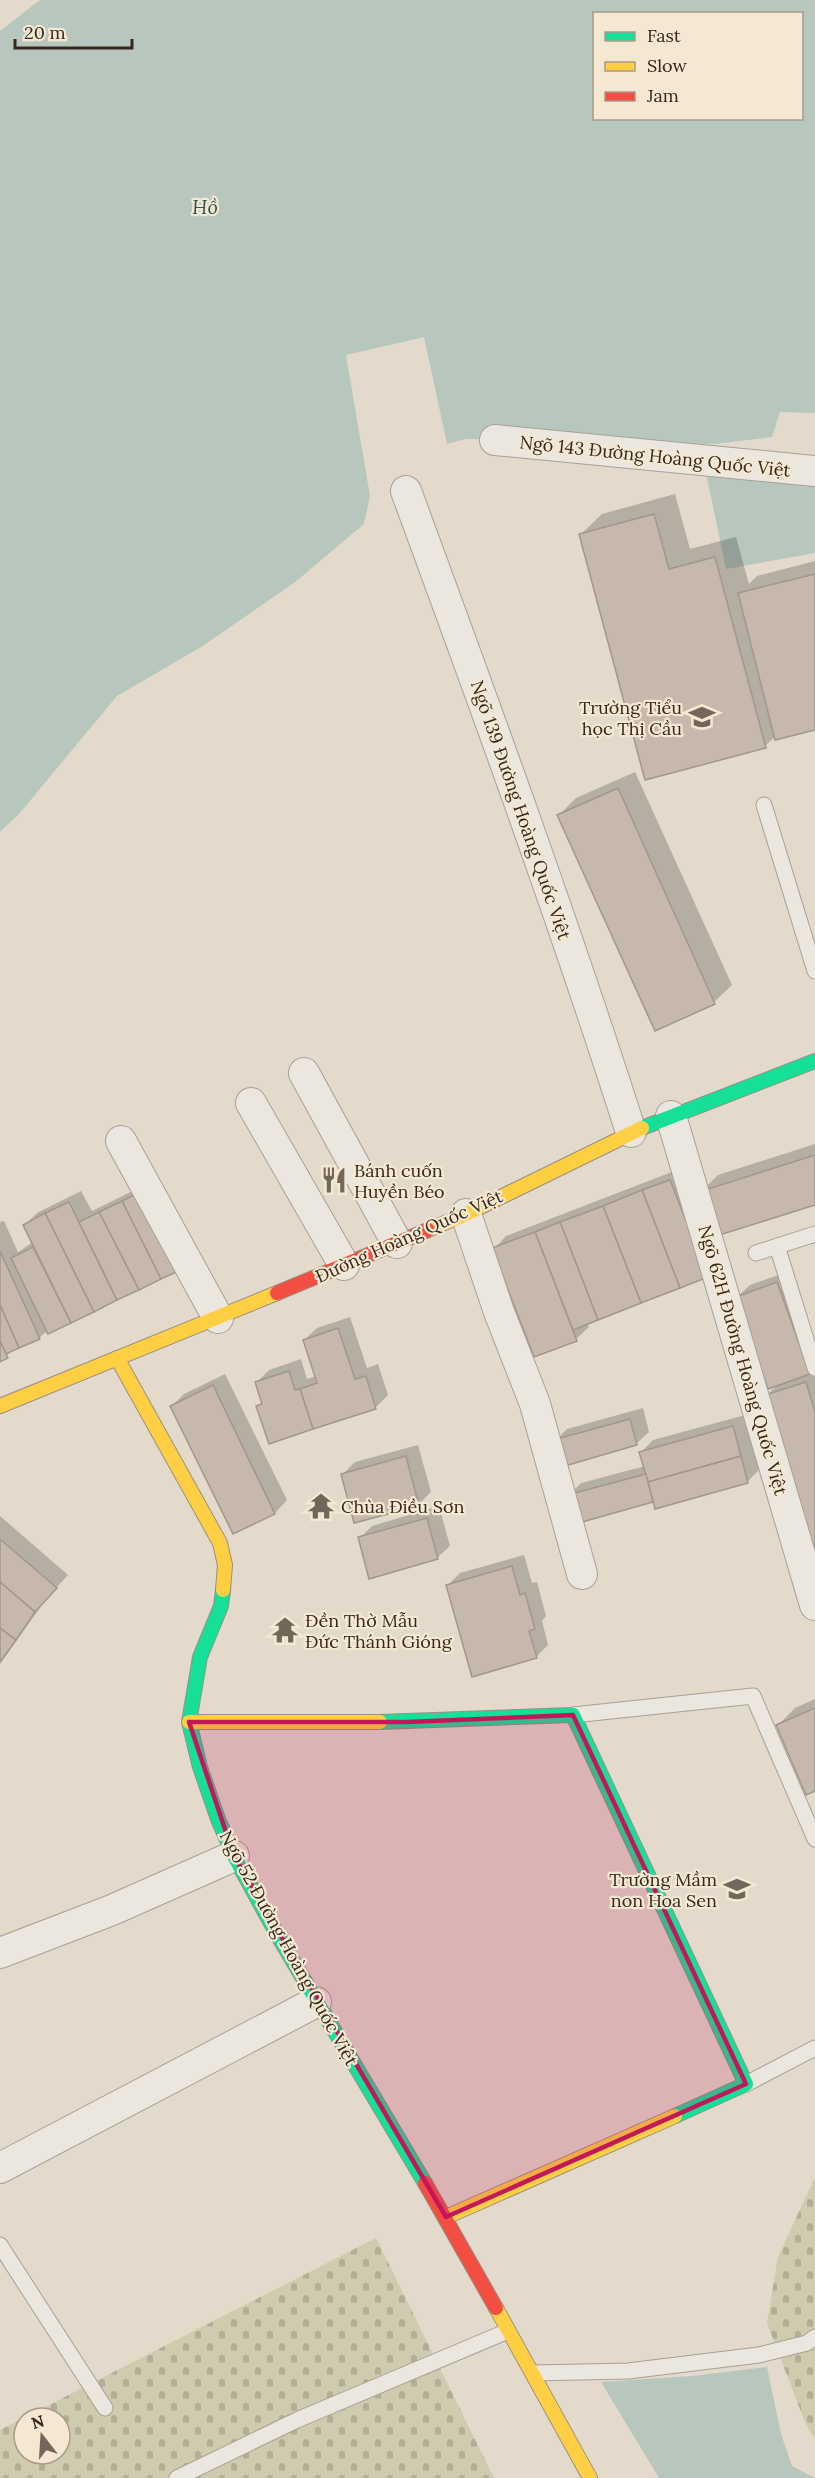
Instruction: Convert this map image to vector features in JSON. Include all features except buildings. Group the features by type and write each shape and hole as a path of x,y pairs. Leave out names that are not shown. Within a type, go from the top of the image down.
{"street":[{"name":"Ngõ 143 Đường Hoàng Quốc Việt","path":"495,440 815,471"},
{"name":"Ngõ 139 Đường Hoàng Quốc Việt","path":"406,491 597,1024 632,1132"},
{"name":"Đường Hoàng Quốc Việt","path":"0,1406 466,1214 632,1132 815,1061"},
{"path":"304,1073 397,1243"},
{"path":"251,1103 344,1265"},
{"name":"Ngõ 62H Đường Hoàng Quốc Việt","path":"671,1116 815,1605"},
{"path":"121,1142 218,1318"},
{"path":"466,1214 499,1312 535,1404 582,1574"},
{"name":"Ngõ 52 Đường Hoàng Quốc Việt","path":"117,1358 220,1543 225,1565 221,1606 200,1657 189,1722 200,1767 234,1856 316,2002 446,2217 590,2478"},
{"path":"189,1722 407,1722 573,1715 746,2084 446,2217"},
{"path":"0,1953 112,1910 234,1856"},
{"path":"0,2168 316,2002"}],"lane":[{"path":"764,805 815,971"},
{"path":"756,1253 815,1234"},
{"path":"777,1246 815,1368"},
{"path":"573,1715 753,1696 815,1839"},
{"path":"746,2084 815,2048"},
{"path":"0,2245 105,2408"},
{"path":"177,2478 297,2420 508,2331"},
{"path":"533,2373 628,2371 759,2355 807,2343 815,2337"}],"highlighted area":[{"path":"573,1715 746,2084 446,2217 234,1856 189,1722 407,1722"}],"green space":[{"path":"815,2177 815,2439 806,2425 767,2323 778,2257"},
{"path":"376,2238 494,2478 0,2478 0,2430 12,2424 12,2466 72,2466 72,2406 47,2406"}],"water":[{"name":"Hồ","path":"40,0 815,0 815,413 780,412 772,437 715,444 465,439 447,444 424,337 346,355 370,496 364,524 294,583 201,647 117,696 19,814 0,832 0,31"},
{"path":"705,468 815,478 815,553 726,569"},
{"path":"767,2367 781,2434 792,2466 815,2478 659,2478 601,2382 692,2376"}],"traffic: fast":[{"path":"642,1128 815,1061"},
{"path":"223,1590 221,1606 200,1657 189,1722 200,1767 234,1856 278,1936 425,2183"},
{"path":"380,1722 573,1715 746,2084 675,2116"}],"traffic: slow":[{"path":"428,1230 466,1214 642,1128"},
{"path":"0,1406 277,1293"},
{"path":"117,1358 220,1543 225,1565 223,1590"},
{"path":"189,1722 380,1722"},
{"path":"446,2217 675,2116"},
{"path":"496,2308 590,2478"}],"traffic: jam":[{"path":"277,1293 428,1230"},
{"path":"425,2183 496,2308"}],"place":[{"name":"Trường Tiểu học Thị Cầu","path":"702,717"},
{"name":"Bánh cuốn Huyền Béo","path":"334,1180"},
{"name":"Chùa Điều Sơn","path":"321,1506"},
{"name":"Đền Thờ Mẫu Đức Thánh Gióng","path":"285,1630"},
{"name":"Trường Mầm non Hoa Sen","path":"737,1889"}]}
